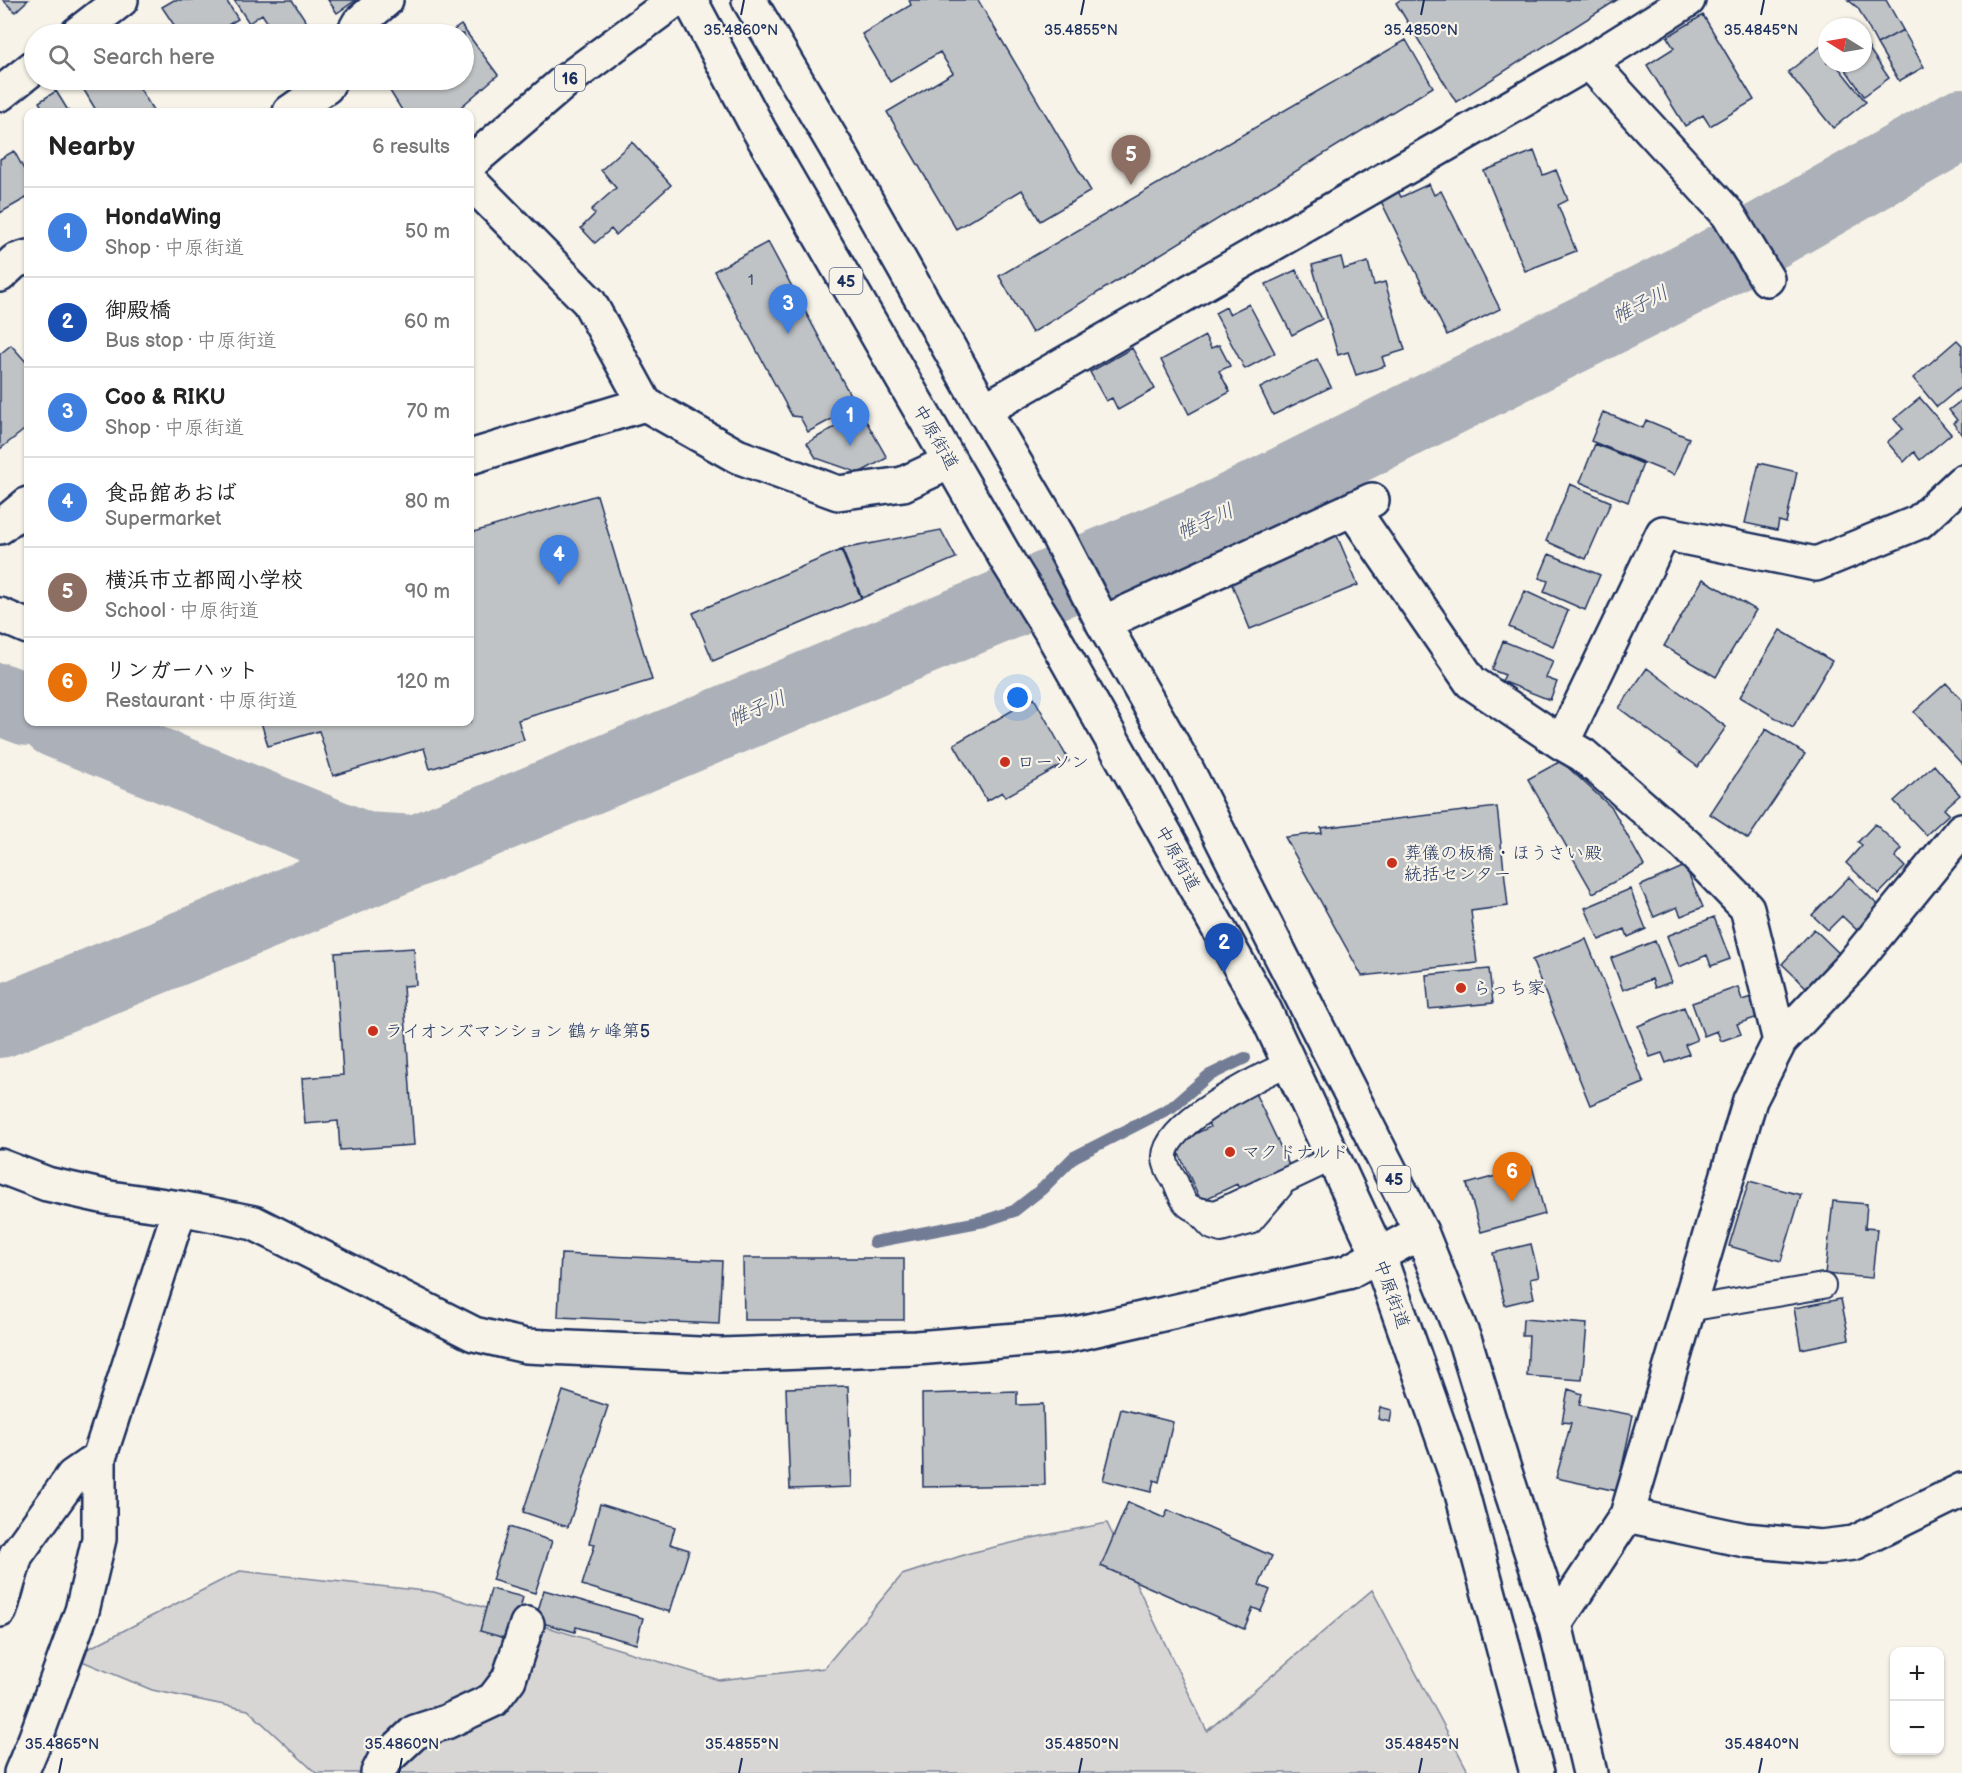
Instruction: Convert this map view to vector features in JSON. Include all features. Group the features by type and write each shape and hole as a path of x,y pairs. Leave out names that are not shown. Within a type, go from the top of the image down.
{"main road":[{"path":"90,24 122,0"},
{"path":"358,24 386,0"},
{"name":"16","path":"474,160 563,83 675,0"},
{"name":"中原街道","path":"690,0 759,130 1007,560 1049,628 1264,1009 1379,1256 1460,1486 1537,1773"},
{"name":"45","path":"749,0 837,149 1058,536 1103,623 1187,770 1421,1232 1466,1344 1555,1624 1590,1773"},
{"path":"984,410 1589,62 1688,0"},
{"path":"1589,62 1728,214 1764,274"},
{"path":"0,94 24,76"},
{"path":"296,108 322,90"},
{"path":"474,185 589,302 645,404 737,456 838,493 903,484 950,462"},
{"path":"0,275 15,261 24,258"},
{"path":"474,456 645,404"},
{"path":"1562,743 1664,533 1816,564 1919,522 1962,482"},
{"path":"1103,623 1362,505 1471,682 1583,755 1678,839 1747,908 1780,1041"},
{"path":"0,527 24,507"},
{"path":"0,615 24,625"},
{"path":"1555,1624 1627,1515 1750,1100 1780,1041 1851,966 1962,830"},
{"path":"0,1166 47,1184 110,1198 180,1208 255,1223 474,1334 526,1346 721,1355 916,1348 1066,1336 1348,1272 1421,1232"},
{"path":"21,1773 82,1611 99,1539 99,1458 180,1208"},
{"path":"0,1610 16,1555 73,1476 99,1458"},
{"path":"1627,1515 1745,1540 1820,1547 1854,1543 1962,1490"},
{"path":"378,1773 384,1761 415,1732 446,1722 493,1700 508,1679 527,1624"}],"lane":[{"path":"1288,1063 1230,1092 1179,1130 1170,1140 1165,1158 1184,1204 1197,1211 1216,1213 1333,1158"},
{"path":"1688,1309 1823,1286"}],"shaded area":[{"path":"1107,1523 1207,1731 1372,1590 1469,1773 316,1773 248,1710 152,1690 72,1657 240,1571 434,1592 719,1680 824,1668 902,1575 970,1553"}],"building":[{"path":"3,0 28,0 15,12"},
{"path":"174,0 226,0 238,19 230,24 173,24 162,7"},
{"path":"234,0 292,0 308,24 268,24 262,14 249,23"},
{"path":"328,0 356,0 337,13"},
{"path":"909,0 978,0 1091,191 1040,221 1022,190 956,229 887,112 953,73 940,52 890,82 862,34 911,5"},
{"path":"1400,0 1617,0 1456,102 1396,3"},
{"path":"1848,0 1886,0 1903,30 1877,44 1872,35 1872,18 1863,18 1858,8"},
{"path":"1703,15 1754,100 1710,126 1703,115 1685,126 1647,65 1674,48 1667,37"},
{"path":"1903,30 1924,67 1899,81 1877,44"},
{"path":"1406,40 1433,87 1032,333 999,276"},
{"path":"474,43 498,75 460,108 401,108 389,90 474,90"},
{"path":"1818,48 1818,72 1842,72 1866,102 1833,128 1788,72"},
{"path":"1872,53 1889,78 1864,96 1847,72 1872,72"},
{"path":"84,90 141,90 152,108 95,108"},
{"path":"56,91 67,108 43,108 39,102"},
{"path":"632,142 671,185 616,235 611,229 595,243 581,228 595,214 591,210 616,188 601,170"},
{"path":"14,151 24,170 24,199 0,213 0,159"},
{"path":"1534,151 1543,175 1556,170 1568,200 1558,205 1576,251 1525,271 1484,171"},
{"path":"1429,184 1434,195 1441,191 1500,309 1447,335 1378,195 1396,187 1401,197"},
{"path":"768,242 856,406 808,432 800,417 792,416 714,271"},
{"path":"1341,257 1344,269 1368,262 1374,285 1385,282 1405,350 1382,357 1385,366 1356,375 1348,352 1338,355 1312,265"},
{"path":"1296,270 1322,319 1292,335 1266,284"},
{"path":"1249,304 1275,353 1245,369 1215,313 1226,307 1229,314"},
{"path":"1205,336 1211,348 1219,345 1230,366 1219,371 1230,392 1189,414 1161,360"},
{"path":"1957,340 1962,345 1962,386 1937,407 1913,378"},
{"path":"11,345 24,360 24,430 0,449 0,354"},
{"path":"1132,348 1155,389 1118,410 1112,398 1106,401 1090,372"},
{"path":"1317,359 1331,387 1273,415 1260,388"},
{"path":"1920,398 1951,434 1920,460 1914,452 1904,462 1887,442 1903,429 1894,419"},
{"path":"1962,400 1962,435 1953,423 1957,420 1949,410"},
{"path":"861,412 887,458 859,473 816,458 807,443"},
{"path":"1603,412 1643,428 1646,420 1689,438 1674,475 1591,441"},
{"path":"1595,444 1643,464 1628,502 1580,482"},
{"path":"1759,463 1797,472 1786,523 1779,521 1777,530 1745,523"},
{"path":"1570,484 1611,502 1586,559 1546,541"},
{"path":"597,495 652,680 518,720 524,740 430,769 424,748 333,776 319,731 268,746 262,726 474,726 474,532"},
{"path":"941,530 956,558 862,598 842,549"},
{"path":"1335,531 1358,585 1250,629 1228,575"},
{"path":"841,550 861,598 713,661 693,613"},
{"path":"1549,554 1600,575 1585,610 1544,592 1548,581 1539,578"},
{"path":"1703,579 1756,610 1716,677 1664,646"},
{"path":"1525,591 1568,611 1553,646 1509,627"},
{"path":"1780,630 1832,661 1793,728 1740,697"},
{"path":"1503,641 1553,661 1546,678 1557,682 1550,700 1502,681 1505,675 1492,670"},
{"path":"1647,668 1726,727 1698,767 1619,708"},
{"path":"1946,683 1962,700 1962,764 1914,712"},
{"path":"1034,698 1069,761 1005,797 1002,792 987,801 954,744"},
{"path":"1766,729 1805,754 1748,839 1710,814"},
{"path":"1561,761 1612,808 1644,866 1593,893 1528,779"},
{"path":"1934,765 1960,795 1944,809 1949,814 1926,835 1894,801"},
{"path":"1497,807 1508,906 1471,911 1477,963 1362,976 1285,837 1322,833 1321,828"},
{"path":"1875,824 1902,849 1895,857 1905,867 1879,894 1846,863 1862,845 1858,842"},
{"path":"1685,866 1703,907 1681,916 1677,907 1654,917 1640,886"},
{"path":"1849,877 1883,910 1860,933 1842,916 1828,930 1812,915"},
{"path":"1630,889 1646,929 1628,937 1625,929 1599,940 1585,908"},
{"path":"1714,917 1730,959 1711,966 1707,955 1679,967 1667,936"},
{"path":"1814,929 1843,957 1811,992 1782,964"},
{"path":"1586,939 1644,1083 1590,1105 1532,960"},
{"path":"1655,941 1671,982 1655,988 1652,979 1623,990 1611,958"},
{"name":"ライオンズマンション 鶴ヶ峰第5","path":"414,948 416,985 403,986 414,1145 340,1150 338,1121 305,1124 302,1078 343,1075 335,953"},
{"path":"1489,969 1493,1003 1429,1009 1426,975"},
{"path":"1738,987 1742,1000 1751,997 1758,1017 1737,1024 1741,1034 1721,1041 1717,1031 1704,1036 1692,1003"},
{"path":"1684,1007 1697,1040 1685,1045 1689,1054 1666,1063 1662,1053 1650,1057 1638,1026"},
{"path":"1255,1093 1290,1167 1240,1191 1237,1184 1201,1201 1179,1154 1182,1140 1210,1127 1205,1118"},
{"path":"1532,1166 1545,1214 1481,1232 1467,1184"},
{"path":"1749,1181 1801,1195 1781,1261 1729,1246"},
{"path":"1833,1201 1867,1204 1865,1228 1877,1229 1872,1278 1825,1274"},
{"path":"1531,1244 1539,1277 1530,1279 1534,1298 1505,1305 1493,1253"},
{"path":"561,1254 722,1261 719,1324 558,1317"},
{"path":"743,1258 904,1258 904,1320 744,1320"},
{"path":"1841,1299 1849,1339 1801,1349 1794,1308"},
{"path":"1523,1319 1587,1324 1582,1380 1527,1376 1529,1336 1522,1336"},
{"path":"848,1386 852,1487 790,1489 786,1388"},
{"path":"1568,1389 1582,1394 1579,1405 1633,1415 1617,1491 1556,1478 1571,1423 1562,1422"},
{"path":"563,1391 608,1406 568,1527 523,1512"},
{"path":"1017,1391 1017,1405 1043,1404 1045,1485 923,1487 922,1394"},
{"path":"1380,1407 1392,1410 1390,1422 1378,1419"},
{"path":"1121,1409 1173,1422 1159,1482 1154,1480 1151,1492 1103,1480"},
{"path":"1128,1502 1164,1518 1168,1510 1272,1556 1259,1585 1270,1590 1261,1611 1253,1608 1244,1629 1101,1566"},
{"path":"600,1504 675,1527 670,1544 689,1550 670,1612 582,1585 595,1544 589,1543"},
{"path":"509,1527 552,1541 535,1593 492,1580"},
{"path":"491,1589 523,1597 512,1640 480,1631"},
{"path":"544,1590 643,1618 636,1644 576,1627 575,1632 535,1621"}],"waterway":[{"name":"帷子川","path":"0,1022 416,851 1224,513 1699,274 1962,124"},
{"path":"0,699 24,708"},
{"path":"66,726 364,848 416,851"},
{"path":"874,1242 984,1221 1014,1211 1042,1189 1074,1157 1172,1107 1208,1076 1245,1058"}],"place":[{"name":"横浜市立都岡小学校","path":"1131,185"},
{"name":"Coo & RIKU","path":"788,334"},
{"name":"HondaWing","path":"850,446"},
{"name":"食品館あおば","path":"559,585"},
{"name":"ローソン","path":"1005,762"},
{"name":"葬儀の板橋・ほうさい殿 統括センター","path":"1392,863"},
{"name":"御殿橋","path":"1224,973"},
{"name":"らっち家","path":"1461,988"},
{"name":"ライオンズマンション 鶴ヶ峰第5","path":"373,1031"},
{"name":"マクドナルド","path":"1230,1152"},
{"name":"リンガーハット","path":"1512,1202"}]}
